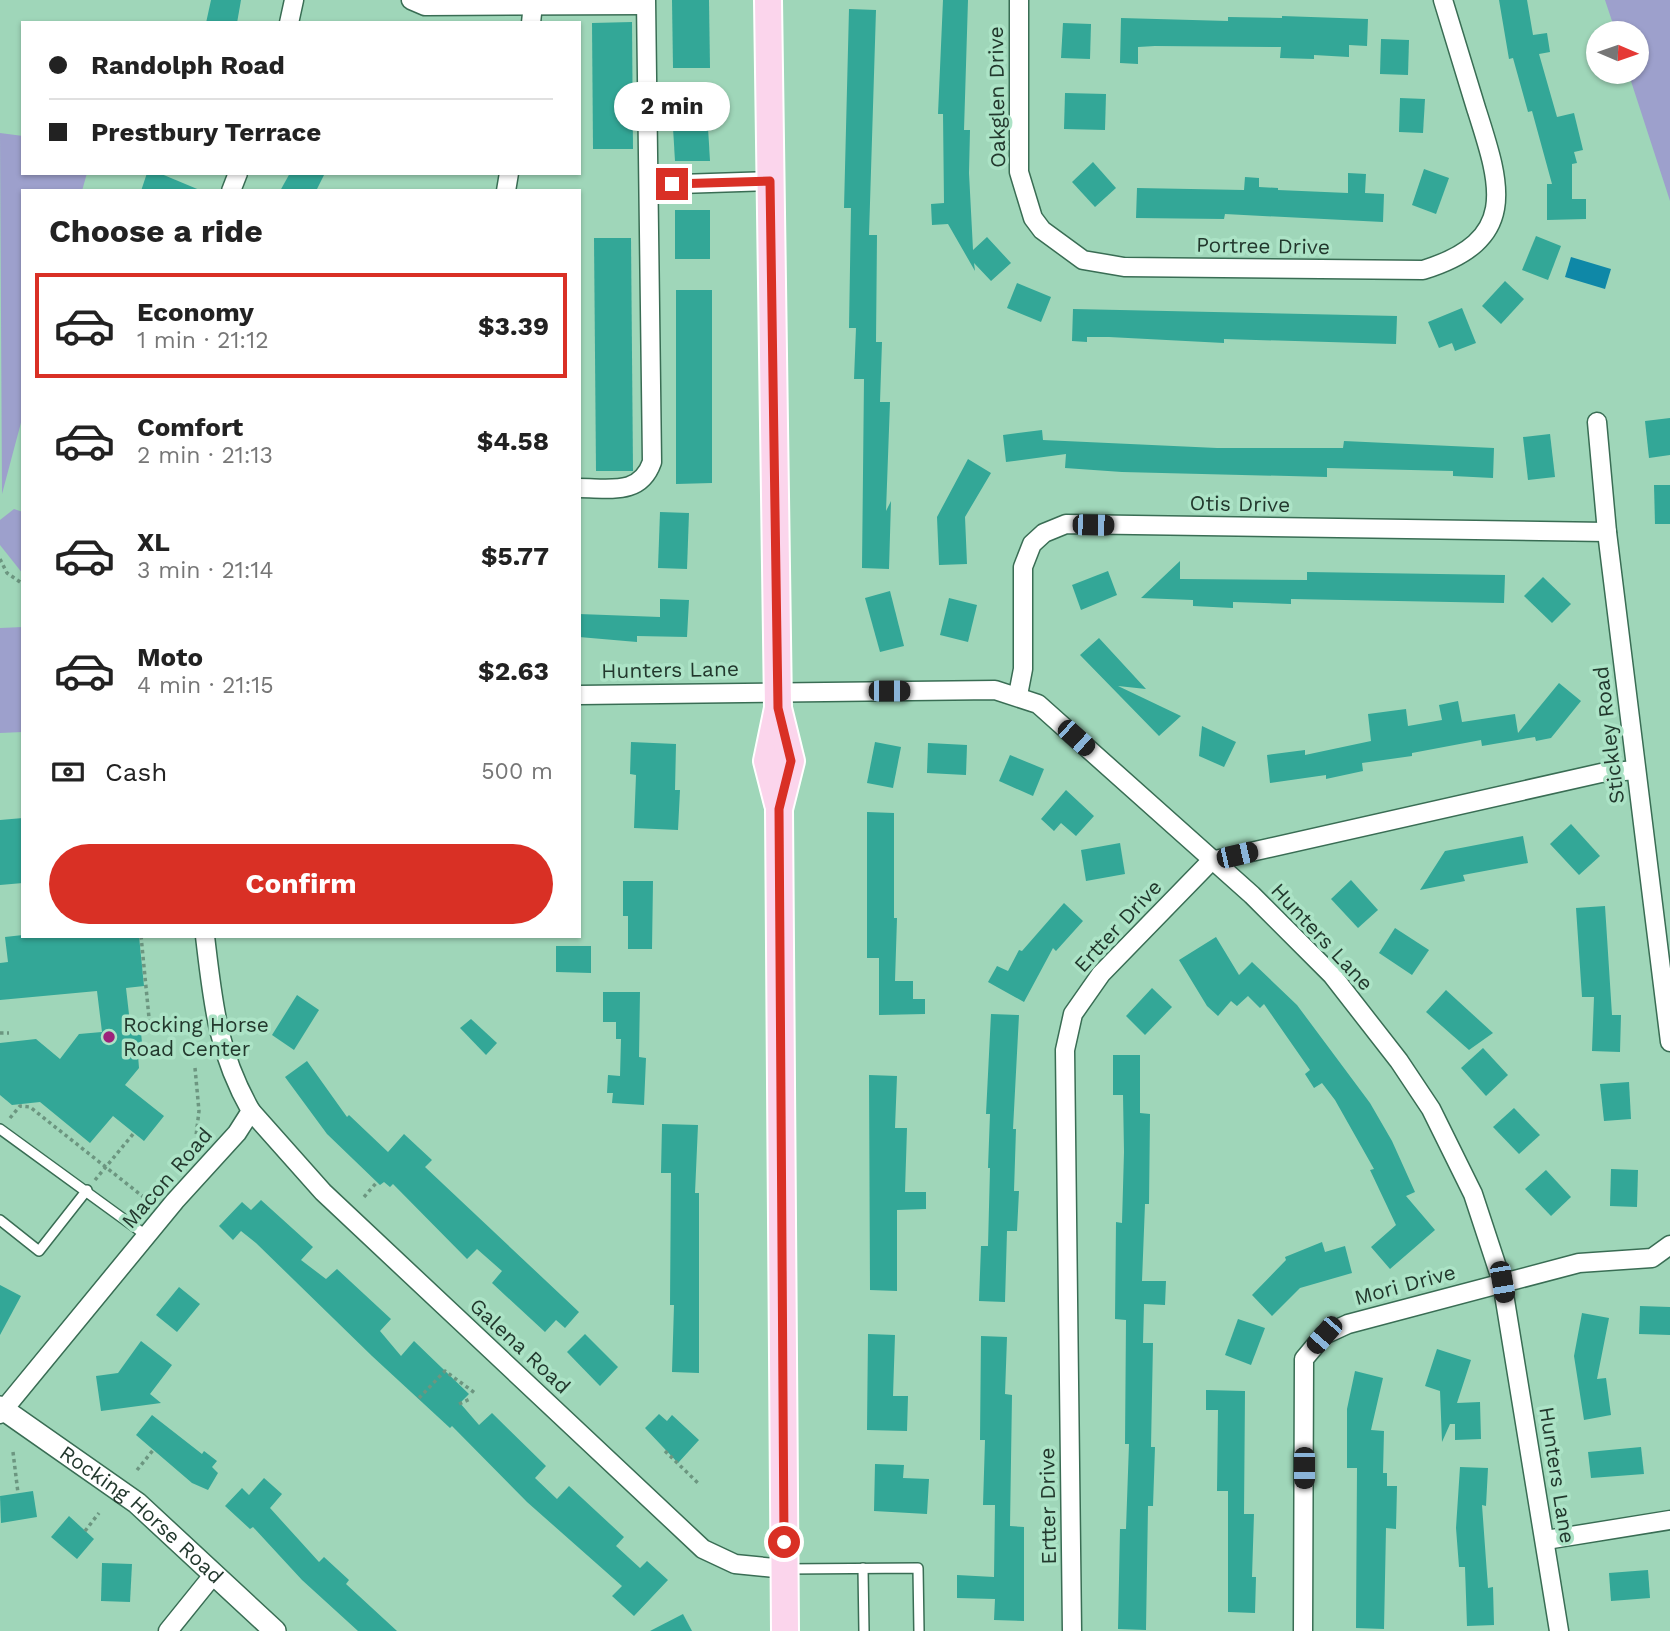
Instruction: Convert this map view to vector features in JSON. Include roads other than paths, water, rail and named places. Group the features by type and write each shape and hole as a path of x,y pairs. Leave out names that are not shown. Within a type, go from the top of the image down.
{"main road":[{"path":"768,0 778,699 791,761 779,809 785,1631"}],"street":[{"path":"289,21 294,0"},
{"path":"411,0 425,6 645,2 652,462 647,476 639,483 622,488 581,488"},
{"name":"Oakglen Drive","path":"1019,0 1019,172 1032,218 1042,230"},
{"name":"Portree Drive","path":"1042,230 1083,260 1124,267 1423,270 1457,260 1483,236 1497,206 1496,173 1443,0"},
{"path":"531,21 533,4"},
{"path":"649,185 770,181"},
{"name":"Stickley Road","path":"1597,422 1607,532 1670,1042"},
{"name":"Otis Drive","path":"1018,695 1023,668 1023,567 1038,539 1066,524 1607,532"},
{"name":"Hunters Lane","path":"581,695 778,699 995,691 1018,695 1038,704 1252,895 1332,975 1399,1061 1431,1109 1473,1194 1502,1282 1559,1631"},
{"path":"1211,861 1601,773 1636,770"},
{"name":"Ertter Drive","path":"1072,1631 1065,1050 1073,1014 1101,974 1211,861"},
{"path":"205,938 215,1022 232,1077 250,1111"},
{"name":"Galena Road","path":"250,1111 323,1192 703,1549 735,1564 785,1569"},
{"name":"Macon Road","path":"1,1410 237,1133 250,1111"},
{"name":"Mori Drive","path":"1303,1631 1304,1359 1324,1335 1348,1324 1579,1263 1652,1258 1670,1245"},
{"name":"Rocking Horse Road","path":"1,1410 137,1503 275,1631"},
{"path":"1546,1540 1670,1520"},
{"path":"168,1631 214,1574"}],"lane":[{"path":"1,1131 87,1190 147,1236"},
{"path":"0,1220 39,1251 87,1190"},
{"path":"785,1569 918,1568 919,1631"},
{"path":"863,1569 864,1631"}],"place":[{"name":"Rocking Horse Road Center","path":"109,1037"}]}
